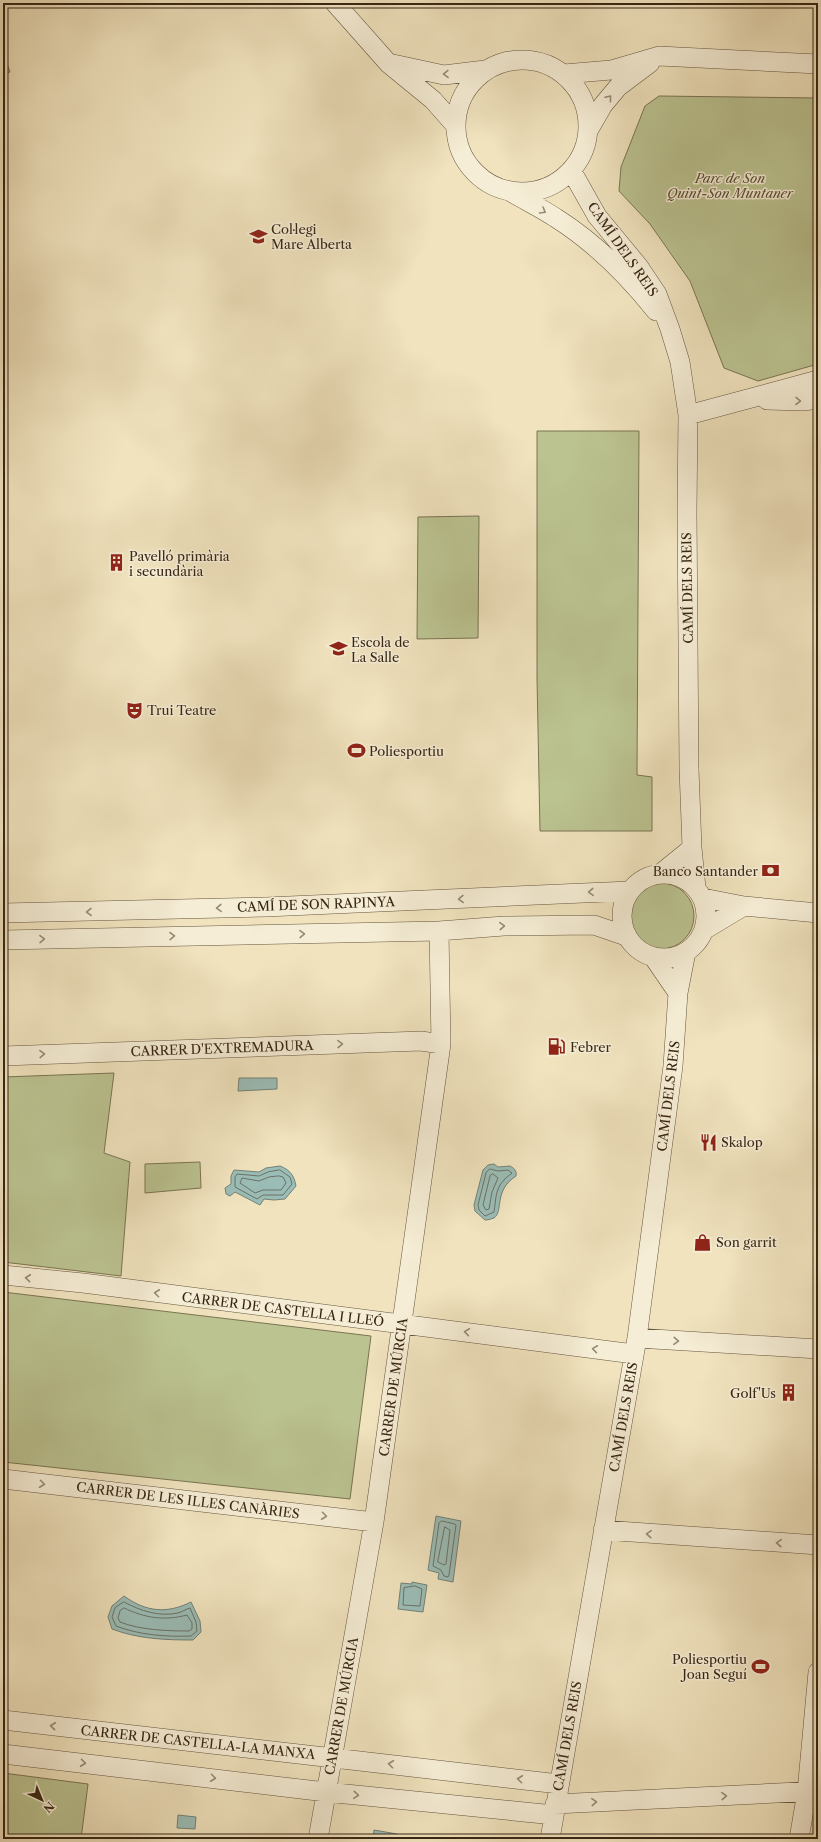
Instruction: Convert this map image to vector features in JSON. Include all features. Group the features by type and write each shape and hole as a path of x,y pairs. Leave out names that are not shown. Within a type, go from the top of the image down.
{"street":[{"path":"335,3 389,64 433,100 455,125"},
{"path":"564,74 611,70 659,56 818,64"},
{"path":"588,131 586,109 578,89 564,74 546,63 525,59 504,61 485,70 469,84 459,103 455,125 459,148 470,168 488,183 509,191 532,192 554,184 571,170 583,152 588,131 602,106 618,87 659,56"},
{"path":"389,64 444,75 485,70"},
{"name":"CAMÍ DELS REIS","path":"571,170 597,216 639,267 657,294 680,362 688,415 687,606 689,769 692,848 699,893"},
{"name":"CAMÍ DELS REIS","path":"509,191 556,218 596,248 643,296 670,329"},
{"path":"688,415 818,380"},
{"path":"749,399 803,401 818,399"},
{"path":"660,874 692,848"},
{"path":"654,958 676,957 686,952 697,943 704,930 706,909 699,893 687,880 674,875 660,874 648,876 638,882 624,901 621,913 622,925 626,936 638,950 654,958 678,993"},
{"name":"CAMÍ DE SON RAPINYA","path":"3,913 266,907 630,891"},
{"path":"699,893 744,906 818,913"},
{"path":"704,930 744,906"},
{"path":"3,940 440,931 504,926 594,925 626,936"},
{"name":"CARRER DE MÚRCIA","path":"318,1839 374,1522 441,1044 440,931"},
{"name":"CAMÍ DELS REIS","path":"550,1839 635,1346 673,1066 678,993 686,952"},
{"name":"CARRER D'EXTREMADURA","path":"3,1056 421,1041 441,1044"},
{"name":"CARRER DE CASTELLA I LLEÓ","path":"3,1275 83,1283 402,1324 635,1346 818,1349"},
{"name":"CARRER DE LES ILLES CANÀRIES","path":"3,1479 374,1522"},
{"path":"603,1530 818,1545"},
{"path":"799,1839 812,1792 818,1672"},
{"name":"CARRER DE CASTELLA-LA MANXA","path":"3,1720 559,1784"},
{"path":"3,1754 326,1792 555,1809 812,1792"}],"green space":[{"path":"3,53 10,72 3,75"},
{"name":"Parc de Son Quint-Son Muntaner","path":"659,96 818,98 818,364 758,381 724,368 690,281 650,224 619,191 621,167 645,106"},
{"path":"537,431 639,431 637,775 652,777 652,831 540,831 537,678"},
{"path":"479,516 478,638 417,639 418,517"},
{"path":"655,883 667,883 679,888 689,898 694,910 692,929 679,944 667,949 655,949 643,944 633,934 628,922 628,910 633,898 643,888"},
{"path":"114,1073 104,1153 130,1162 121,1276 3,1262 3,1077"},
{"path":"200,1162 201,1188 145,1193 145,1164"},
{"path":"3,1292 371,1336 350,1499 3,1462"},
{"path":"3,1773 88,1784 81,1839 3,1839"}],"water":[{"path":"239,1078 277,1078 277,1089 238,1091"},
{"path":"494,1164 498,1167 510,1166 515,1170 516,1176 504,1188 497,1215 494,1218 485,1220 475,1211 474,1205 483,1170 488,1165"},
{"path":"280,1166 291,1173 296,1186 285,1199 264,1199 260,1205 235,1192 230,1196 226,1194 225,1188 231,1184 231,1176 234,1170 259,1172 266,1168"},
{"path":"436,1516 461,1521 453,1582 438,1579 439,1573 428,1570"},
{"path":"412,1582 427,1585 423,1612 398,1609 401,1583 412,1584"},
{"path":"124,1596 140,1605 157,1610 174,1608 191,1602 200,1621 201,1632 193,1640 173,1640 142,1637 112,1629 108,1617 112,1606"},
{"path":"178,1815 196,1817 195,1829 177,1828"},
{"path":"374,1830 397,1834 396,1839 373,1839"}],"place":[{"name":"Col·legi Mare Alberta","path":"258,236"},
{"name":"Pavelló primària i secundària","path":"116,563"},
{"name":"Escola de La Salle","path":"338,649"},
{"name":"Trui Teatre","path":"134,710"},
{"name":"Poliesportiu","path":"356,751"},
{"name":"Banco Santander","path":"771,871"},
{"name":"Febrer","path":"557,1047"},
{"name":"Skalop","path":"708,1142"},
{"name":"Son garrit","path":"703,1242"},
{"name":"Golf'Us","path":"789,1393"},
{"name":"Poliesportiu Joan Seguí","path":"760,1666"}]}
